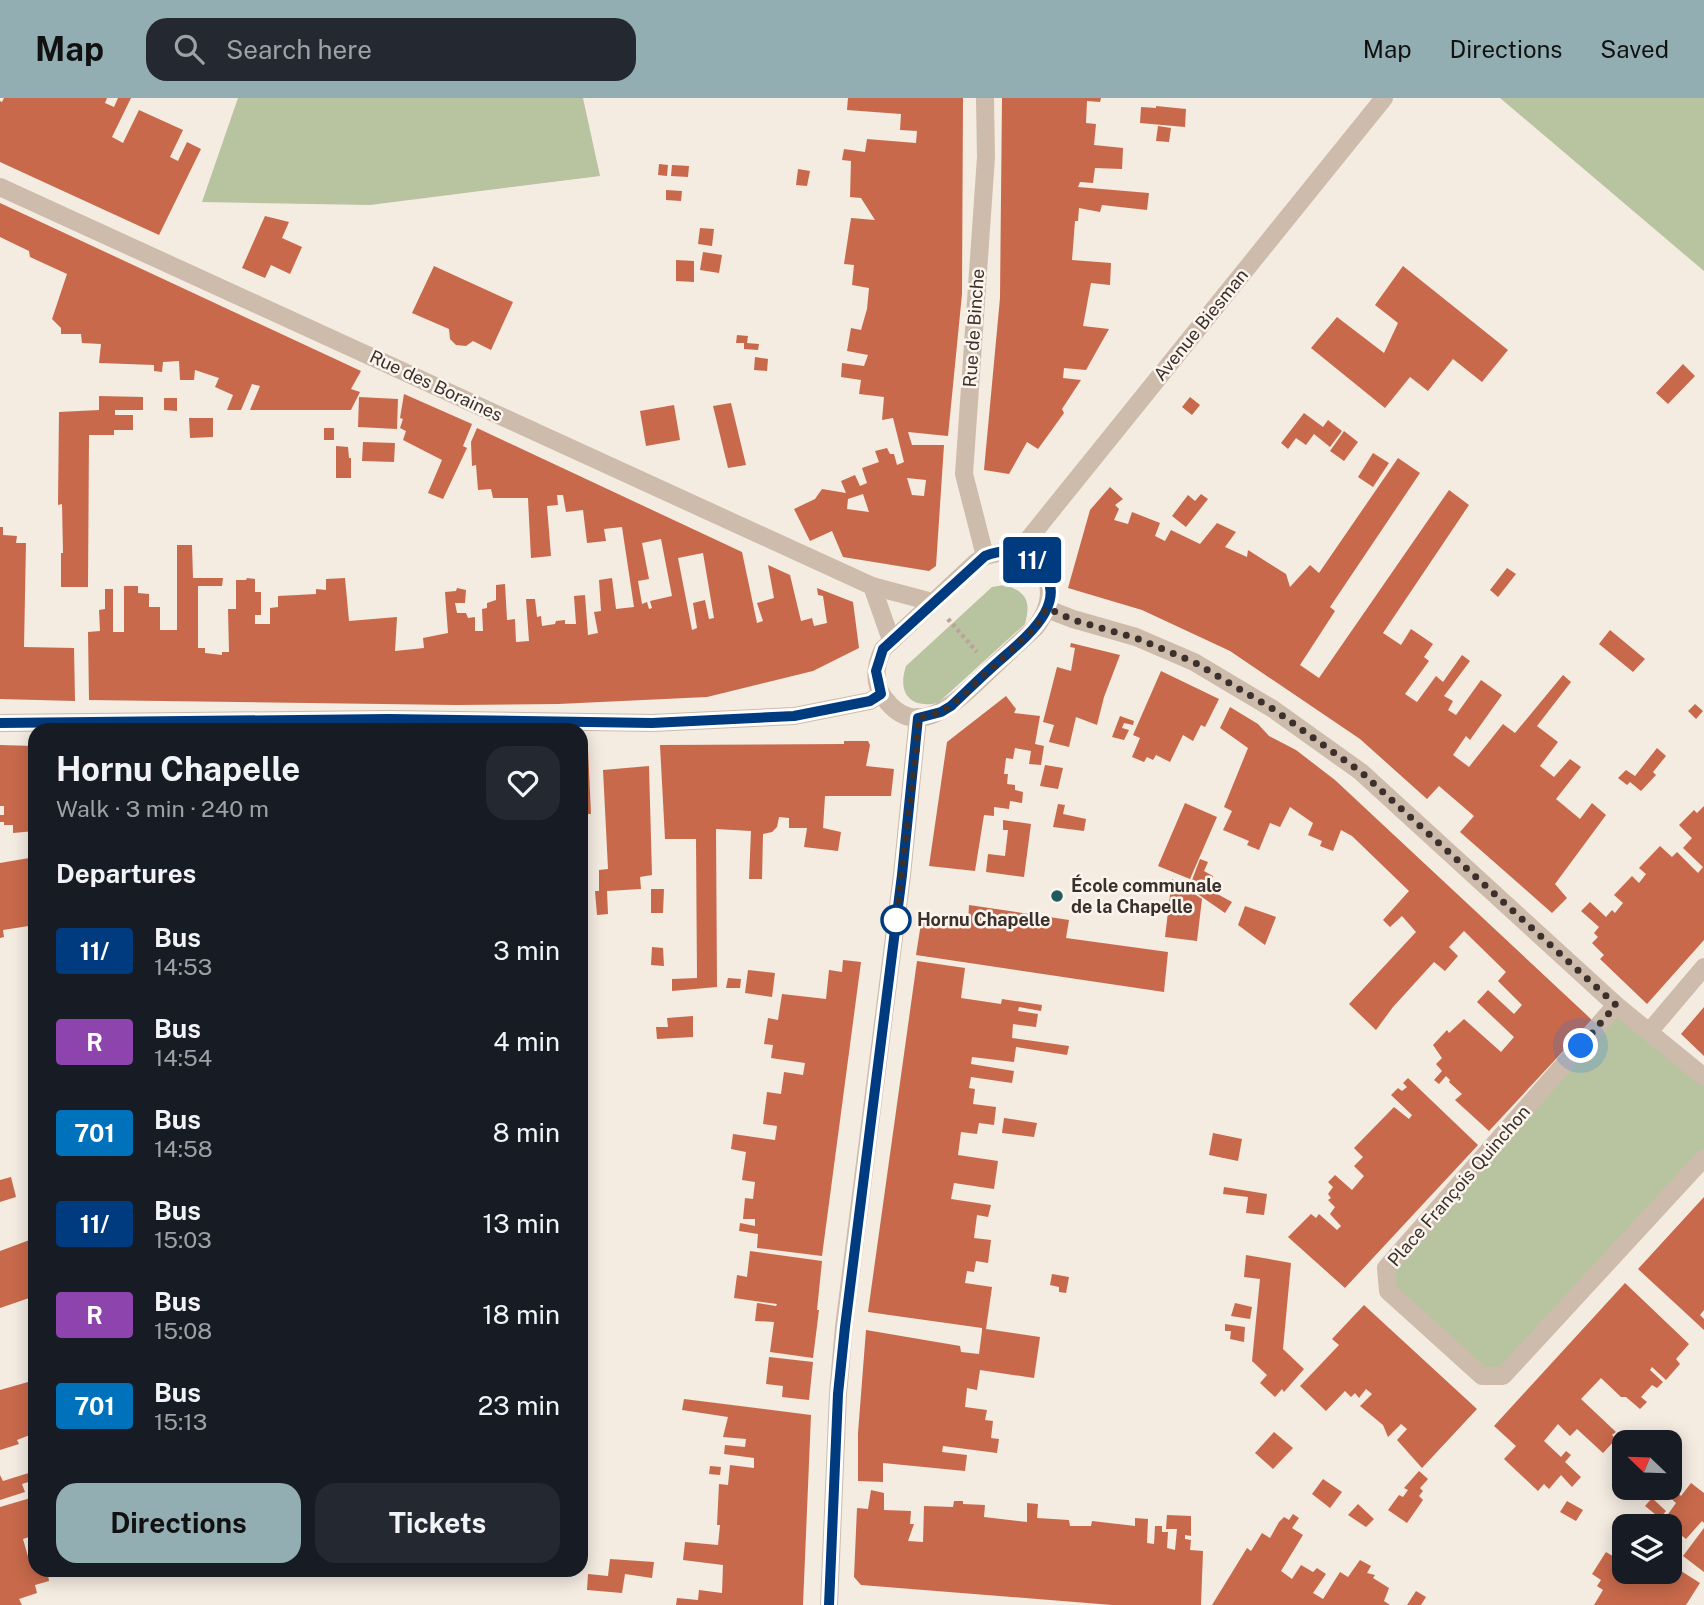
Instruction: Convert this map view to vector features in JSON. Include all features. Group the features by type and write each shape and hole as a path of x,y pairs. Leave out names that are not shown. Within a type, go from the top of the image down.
{"street":[{"name":"Rue de Binche","path":"985,98 986,157 964,474 985,556"},
{"name":"Avenue Biesman","path":"1018,552 1384,98"},
{"name":"Rue des Boraines","path":"0,187 872,586 932,602"},
{"path":"996,552 1018,552 1038,565 1049,586 1047,608 1035,628 941,712 918,718 897,710 881,694 877,683 878,659 891,640 985,556 996,552"},
{"path":"872,586 891,640"},
{"path":"1047,608 1073,620 1136,638 1194,662 1273,709 1361,772 1616,1005 1704,1077"},
{"path":"0,723 389,719 652,723 794,716 870,701 881,694"},
{"path":"829,1605 838,1394 843,1340 902,875 918,718"},
{"path":"1649,1032 1704,967"},
{"name":"Place François Quinchon","path":"1616,1005 1386,1268 1388,1291 1482,1376 1503,1376 1704,1158"}],"path":[{"path":"948,587 948,618 992,668"}],"green space":[{"path":"238,98 583,98 600,176 370,205 202,202"},
{"path":"1500,98 1704,98 1704,271"},
{"path":"1005,585 1018,591 1026,599 1028,610 1025,624 938,703 920,704 908,697 903,684 906,666 992,587"},
{"path":"1616,1005 1704,1077 1704,1158 1503,1376 1482,1376 1388,1291 1386,1268"}],"building":[{"path":"4,98 107,98 105,103 114,107 118,98 131,98 112,137 123,143 139,110 183,130 170,157 178,161 187,142 201,149 159,235 0,162 0,101"},
{"path":"848,98 963,98 962,294 948,436 908,432 912,445 944,445 936,566 929,571 843,557 832,531 810,541 794,509 815,499 822,489 846,493 841,481 855,475 860,486 867,483 862,468 879,462 875,451 887,448 890,454 894,454 897,465 904,462 893,418 882,420 884,397 859,394 861,380 841,377 842,363 864,366 868,355 847,351 851,328 861,330 869,288 852,285 854,265 844,264 851,218 875,220 861,198 850,197 851,161 842,160 844,149 865,152 867,139 916,143 917,131 900,130 901,114 847,110","holes":["907,478 926,480 924,496 912,495","863,494 869,512 847,509 848,499"]},
{"path":"1002,98 1101,98 1100,102 1087,101 1086,123 1096,124 1094,145 1123,148 1122,169 1095,168 1093,183 1080,182 1078,187 1149,193 1147,210 1102,205 1100,212 1079,208 1078,221 1075,221 1072,260 1111,263 1110,285 1091,283 1083,326 1109,329 1086,370 1064,368 1063,378 1081,380 1062,409 1064,413 1038,449 1027,442 1009,474 984,470 1000,298"},
{"path":"1141,107 1186,109 1185,127 1140,123"},
{"path":"1158,126 1171,128 1169,142 1156,141"},
{"path":"659,164 668,165 667,176 658,175"},
{"path":"672,165 689,166 688,177 671,176"},
{"path":"798,169 810,171 807,186 796,185"},
{"path":"666,190 682,191 681,201 666,200"},
{"path":"0,203 361,371 351,389 360,392 351,410 250,410 260,386 252,384 241,410 227,410 233,395 215,387 219,378 195,370 194,380 180,380 179,361 163,362 162,372 154,371 154,365 99,363 101,344 82,343 81,334 61,334 61,328 52,319 67,274 30,257 29,251 0,237"},
{"path":"265,216 289,222 282,238 302,247 290,274 271,265 265,278 242,268"},
{"path":"700,228 714,229 712,246 698,244"},
{"path":"703,252 722,255 719,273 700,270"},
{"path":"676,260 694,261 694,282 676,281"},
{"path":"434,266 513,302 491,350 473,341 466,346 456,345 450,339 449,329 412,313"},
{"path":"1403,266 1508,350 1482,382 1453,359 1428,391 1410,377 1385,408 1311,348 1337,317 1384,353 1398,323 1375,305"},
{"path":"737,335 748,336 747,343 759,344 758,350 744,349 744,343 736,343"},
{"path":"755,357 768,359 767,371 754,370"},
{"path":"1683,364 1695,376 1668,404 1656,393"},
{"path":"404,394 472,424 463,446 467,448 443,499 428,493 442,460 403,440 406,431 400,428 403,419 400,418"},
{"path":"99,396 143,397 143,410 115,410 115,415 133,415 133,430 114,430 114,435 89,435 88,587 61,587 63,553 62,504 58,505 59,412 99,410"},
{"path":"359,397 398,399 397,429 358,427"},
{"path":"1190,397 1200,405 1192,415 1182,407"},
{"path":"164,398 177,398 177,411 164,410"},
{"path":"731,403 746,465 728,468 713,406"},
{"path":"674,405 680,440 646,446 640,411"},
{"path":"1304,413 1323,427 1328,420 1342,431 1330,447 1314,434 1306,445 1296,438 1288,449 1281,443"},
{"path":"189,418 213,418 213,437 190,438"},
{"path":"324,428 334,428 334,440 324,440"},
{"path":"477,428 742,552 757,623 763,621 757,603 774,598 768,565 790,575 801,621 812,618 814,626 827,623 823,596 818,595 817,588 853,602 859,648 813,671 707,697 558,704 456,705 89,700 88,632 100,631 99,610 105,609 105,589 113,589 113,632 124,632 124,586 138,586 138,593 149,594 149,607 160,607 160,630 177,630 177,545 192,545 193,578 223,578 222,586 198,586 198,648 205,648 205,653 222,655 222,652 229,652 228,609 236,609 236,580 247,578 255,579 255,592 261,592 261,615 255,615 255,624 270,624 270,608 278,607 278,596 316,594 316,589 326,590 326,579 345,578 349,621 397,617 395,651 424,648 423,638 448,633 445,592 456,591 457,588 466,590 465,603 455,603 457,613 466,613 468,618 475,617 475,631 483,631 482,609 487,608 487,603 496,600 496,585 505,584 507,620 515,619 516,642 529,641 526,599 535,599 537,617 541,616 542,626 565,620 565,624 576,624 574,596 585,595 588,635 598,633 594,612 601,611 599,580 612,578 616,609 634,607 622,527 604,529 606,541 587,543 583,510 566,512 563,495 557,495 558,505 547,506 551,556 531,558 528,498 493,498 491,489 478,490 476,465 472,466 471,442","holes":["661,539 672,596 650,601 652,608 649,609 647,602 642,604 638,581 649,579 642,543","703,553 714,618 709,619 705,600 693,603 697,628 692,630 678,558"]},
{"path":"1344,431 1358,442 1344,461 1330,451"},
{"path":"363,442 395,443 394,462 362,461"},
{"path":"336,446 348,447 351,478 336,478"},
{"path":"1373,453 1389,463 1373,487 1358,477"},
{"path":"1398,458 1420,473 1330,607 1335,611 1300,665 1319,678 1449,490 1469,505 1383,633 1401,645 1411,629 1433,644 1424,657 1429,661 1405,694 1417,702 1436,676 1443,682 1462,655 1470,661 1444,696 1453,701 1448,710 1456,715 1481,680 1502,695 1470,740 1466,736 1453,755 1469,767 1503,724 1515,733 1563,675 1571,682 1537,726 1558,742 1540,766 1554,777 1570,759 1581,767 1556,799 1580,819 1592,803 1606,815 1555,884 1567,898 1552,913 1460,832 1474,816 1439,786 1427,799 1360,739 1230,651 1142,610 1068,588 1090,510 1110,487 1123,499 1115,505 1119,509 1114,520 1128,524 1132,512 1160,523 1155,536 1165,541 1171,530 1200,544 1217,523 1236,532 1225,547 1247,557 1248,550 1286,574 1290,587 1310,565 1319,573"},
{"path":"1201,494 1208,499 1186,527 1172,516 1188,495 1195,501"},
{"path":"0,527 3,527 3,535 17,536 16,543 26,543 24,647 74,648 75,701 0,699"},
{"path":"1507,568 1516,574 1498,597 1490,590"},
{"path":"1610,630 1645,659 1633,672 1599,644"},
{"path":"1071,643 1120,655 1097,725 1076,717 1069,747 1049,742 1054,725 1043,722 1057,667 1071,671 1075,648 1070,647"},
{"path":"1161,671 1219,699 1205,727 1201,725 1193,741 1183,735 1170,762 1156,755 1153,760 1147,757 1144,762 1132,757 1140,738 1133,735"},
{"path":"1006,696 1016,709 1014,713 1040,716 1035,744 1044,746 1041,765 1029,764 1031,751 1015,748 1013,759 1006,758 1004,774 1008,774 1007,784 1015,785 1015,790 1023,792 1022,803 1010,801 1009,809 994,807 994,816 984,815 975,871 929,866 947,742"},
{"path":"1695,704 1703,711 1696,719 1688,711"},
{"path":"1230,707 1258,724 1269,736 1296,750 1335,780 1592,1020 1489,1131 1455,1100 1462,1094 1446,1076 1439,1084 1434,1080 1442,1071 1436,1064 1442,1058 1433,1045 1447,1030 1449,1033 1464,1019 1501,1052 1514,1037 1477,1002 1488,990 1514,1014 1522,1005 1498,981 1506,972 1464,931 1449,947 1458,956 1445,971 1434,962 1376,1030 1349,1004 1416,932 1402,916 1390,927 1383,920 1409,891 1352,836 1341,830 1333,851 1320,846 1322,841 1308,835 1313,823 1290,807 1280,827 1270,823 1259,850 1247,845 1249,841 1223,830 1232,811 1224,807 1248,748 1220,728"},
{"path":"1120,716 1134,721 1133,725 1124,723 1122,728 1129,730 1124,740 1112,737"},
{"path":"844,741 868,741 870,745 866,766 894,769 891,796 825,796 823,828 841,832 838,851 804,847 807,828 789,828 789,818 779,817 777,827 772,832 763,834 762,879 749,879 751,831 716,829 717,987 672,991 672,979 697,978 696,839 665,839 660,745 844,744"},
{"path":"0,745 28,746 28,832 13,833 13,825 0,822 0,815 4,815 4,806 0,806"},
{"path":"1657,748 1666,756 1653,772 1656,775 1641,791 1630,782 1627,785 1618,778 1626,770 1635,776"},
{"path":"588,749 591,814 588,814"},
{"path":"1045,765 1063,768 1058,789 1040,786"},
{"path":"649,766 652,875 640,877 641,889 607,891 608,914 597,915 595,891 599,891 599,870 608,869 603,770"},
{"path":"1185,803 1217,817 1190,879 1158,866"},
{"path":"1058,804 1065,805 1063,814 1086,819 1084,831 1053,827"},
{"path":"1704,806 1704,940 1647,1004 1600,959 1604,955 1592,943 1598,937 1594,933 1599,927 1581,911 1590,902 1606,917 1612,910 1615,913 1623,903 1614,895 1632,876 1639,883 1646,874 1639,868 1660,846 1672,857 1677,852 1698,873 1703,867 1683,848 1692,838 1679,825 1694,810 1697,813"},
{"path":"1003,820 1031,824 1024,877 986,872 988,854 1005,856 1008,830 1003,830"},
{"path":"28,858 28,926 3,930 4,937 0,938 0,863"},
{"path":"1200,859 1208,862 1204,871 1213,876 1208,889 1232,902 1225,913 1189,888"},
{"path":"1172,879 1202,899 1197,941 1165,937"},
{"path":"651,889 664,889 663,913 651,913"},
{"path":"969,905 1069,920 1066,938 1168,952 1164,992 916,955 922,917 968,924"},
{"path":"1245,906 1276,917 1265,945 1238,925"},
{"path":"652,947 663,948 664,966 651,965"},
{"path":"843,960 861,962 822,1256 757,1248 758,1234 739,1231 740,1223 755,1226 755,1219 743,1219 745,1198 753,1199 755,1182 742,1180 746,1152 731,1149 733,1134 775,1140 777,1126 763,1124 767,1092 781,1094 784,1072 803,1075 805,1063 771,1058 773,1045 764,1044 768,1018 778,1020 782,994 826,999 829,970 842,972"},
{"path":"917,961 965,968 961,998 1001,1004 1002,999 1042,1005 1041,1011 1019,1007 1018,1011 1038,1014 1036,1027 1013,1024 1012,1038 1069,1046 1067,1055 1016,1047 1014,1062 972,1057 971,1064 1014,1071 1012,1083 971,1077 969,1088 975,1089 973,1104 996,1107 994,1125 979,1123 977,1134 961,1132 958,1155 998,1161 994,1189 954,1183 951,1199 991,1205 988,1217 977,1215 974,1238 991,1240 988,1263 976,1261 974,1272 967,1271 965,1283 992,1287 986,1329 1040,1337 1034,1378 980,1370 977,1390 967,1388 965,1407 987,1410 985,1420 993,1421 991,1438 999,1439 997,1453 943,1446 942,1452 967,1455 965,1471 883,1463 883,1482 858,1481 858,1433 866,1330 960,1346 961,1352 979,1354 982,1331 982,1328 868,1312"},
{"path":"748,970 775,973 772,997 745,993"},
{"path":"728,978 741,979 740,988 726,988"},
{"path":"1704,1007 1704,1056 1681,1034"},
{"path":"693,1016 693,1037 657,1039 656,1027 668,1027 667,1018"},
{"path":"1408,1078 1478,1145 1345,1288 1288,1237 1311,1214 1316,1218 1319,1214 1337,1230 1341,1226 1330,1214 1335,1207 1328,1200 1331,1198 1328,1194 1333,1187 1328,1182 1335,1175 1352,1190 1364,1176 1354,1166 1363,1157 1354,1148 1394,1107 1409,1119 1412,1115 1391,1095 1398,1088 1402,1091 1407,1087 1403,1083"},
{"path":"1004,1118 1037,1123 1034,1137 1002,1133"},
{"path":"1213,1133 1242,1139 1238,1161 1209,1155"},
{"path":"11,1177 16,1197 0,1202 0,1180"},
{"path":"1224,1187 1267,1194 1264,1215 1246,1213 1248,1197 1223,1194"},
{"path":"1704,1197 1704,1310 1700,1315 1704,1319 1704,1330 1638,1269"},
{"path":"28,1241 28,1298 0,1308 0,1251"},
{"path":"750,1251 822,1261 813,1358 770,1352 774,1322 755,1321 757,1303 777,1304 734,1298 737,1275 747,1277"},
{"path":"1246,1255 1291,1263 1283,1349 1304,1369 1284,1392 1282,1389 1275,1397 1260,1383 1267,1375 1252,1361 1260,1279 1244,1277"},
{"path":"1052,1274 1069,1277 1066,1293 1059,1292 1059,1287 1050,1285"},
{"path":"1625,1283 1689,1344 1676,1359 1680,1364 1666,1380 1652,1367 1650,1370 1663,1382 1657,1388 1652,1385 1641,1397 1647,1402 1640,1409 1626,1397 1621,1397 1601,1378 1581,1399 1614,1430 1612,1443 1603,1453 1577,1429 1570,1436 1558,1424 1544,1441 1561,1457 1566,1451 1571,1455 1565,1462 1581,1477 1572,1487 1561,1475 1549,1489 1544,1484 1538,1491 1504,1459 1516,1446 1494,1426"},
{"path":"1235,1303 1252,1307 1250,1319 1231,1316"},
{"path":"1364,1305 1477,1409 1422,1468 1397,1440 1407,1429 1401,1424 1388,1437 1383,1425 1360,1406 1372,1394 1366,1389 1359,1398 1355,1393 1351,1397 1345,1391 1326,1411 1300,1386 1339,1345 1332,1339"},
{"path":"1225,1324 1245,1327 1244,1342 1230,1339 1231,1331 1225,1331"},
{"path":"769,1357 813,1362 809,1400 782,1397 783,1386 766,1384"},
{"path":"28,1382 28,1436 17,1440 19,1444 0,1450 0,1390"},
{"path":"684,1399 811,1415 803,1605 676,1605 677,1598 698,1600 699,1590 722,1593 723,1565 683,1560 685,1542 718,1545 719,1484 728,1485 730,1465 754,1468 754,1458 724,1454 725,1445 745,1447 746,1439 723,1437 728,1417 682,1410"},
{"path":"1274,1432 1293,1448 1273,1469 1255,1453"},
{"path":"710,1466 721,1467 720,1475 709,1474"},
{"path":"1419,1471 1428,1479 1420,1488 1423,1491 1419,1496 1423,1500 1407,1523 1388,1510 1399,1495 1403,1497 1408,1490 1404,1488"},
{"path":"28,1473 28,1482 22,1484 25,1492 0,1500 0,1475 3,1481"},
{"path":"1323,1479 1342,1492 1330,1508 1312,1494"},
{"path":"1691,1483 1704,1493 1704,1523 1702,1521 1686,1539 1682,1536 1682,1514 1668,1514 1676,1503 1673,1500 1682,1500 1682,1495"},
{"path":"871,1490 884,1493 884,1510 911,1511 910,1524 914,1524 908,1541 923,1542 924,1506 953,1507 954,1501 985,1505 984,1517 1027,1522 1027,1503 1038,1504 1037,1518 1069,1520 1070,1526 1091,1526 1092,1521 1135,1526 1135,1518 1148,1519 1147,1543 1154,1544 1155,1526 1162,1526 1162,1532 1168,1532 1167,1548 1175,1550 1177,1529 1166,1529 1167,1515 1191,1516 1191,1536 1185,1535 1185,1539 1191,1540 1190,1550 1203,1551 1201,1605 1112,1605 861,1585 854,1577 857,1508 868,1509"},
{"path":"28,1499 28,1537 23,1539 28,1556 28,1577 48,1577 49,1581 35,1585 37,1593 19,1599 22,1605 0,1605 0,1507"},
{"path":"1650,1500 1654,1500 1666,1511 1663,1514 1655,1514 1645,1506"},
{"path":"1567,1501 1583,1510 1576,1521 1560,1512"},
{"path":"1358,1504 1374,1519 1366,1527 1348,1515"},
{"path":"1293,1514 1299,1518 1292,1528 1303,1535 1281,1571 1292,1579 1301,1565 1313,1572 1317,1568 1326,1574 1313,1593 1323,1599 1340,1572 1348,1577 1360,1560 1371,1566 1367,1573 1375,1575 1373,1578 1389,1588 1384,1601 1390,1605 1212,1605 1247,1548 1251,1551 1262,1533 1270,1538 1279,1522 1284,1517 1289,1520"},
{"path":"1704,1528 1704,1572 1683,1556"},
{"path":"1606,1552 1612,1556 1612,1584 1682,1584 1682,1572 1700,1583 1686,1605 1594,1605 1603,1590 1597,1586 1601,1580 1592,1574"},
{"path":"610,1559 654,1562 652,1578 625,1574 622,1593 587,1590 588,1574 608,1576"},
{"path":"1416,1591 1426,1597 1421,1605 1407,1605"}],"bus line":[{"name":"11/","path":"0,723 389,719 652,723 794,716 870,701 881,694 876,671 883,649 975,562 996,552 1007,551 1018,552 1038,565 1049,586 1050,597 1043,619 951,706 941,712 918,718 902,875 838,1394 829,1605"}],"place":[{"name":"École communale de la Chapelle","path":"1057,896"},
{"name":"Hornu Chapelle","path":"896,920"}],"route":[{"path":"896,920 895,929 918,718 941,712 951,706 1035,628 1043,619 1047,608 1073,620 1136,638 1194,662 1273,709 1361,772 1616,1005 1581,1046"}]}
